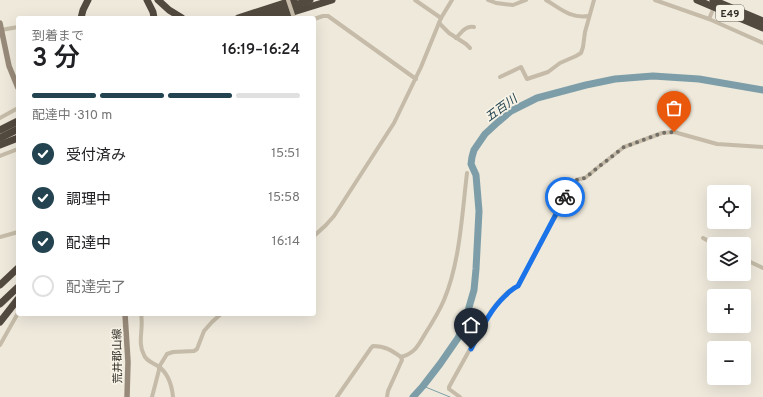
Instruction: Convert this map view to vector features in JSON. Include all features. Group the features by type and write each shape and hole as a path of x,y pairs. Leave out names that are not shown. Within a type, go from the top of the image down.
{"highway":[{"path":"76,16 82,0"},
{"path":"82,16 88,0"},
{"path":"148,0 154,16"},
{"path":"158,0 169,10 179,16"},
{"path":"244,16 294,0"},
{"path":"263,16 310,3 332,0"},
{"name":"E49","path":"697,0 763,28"},
{"name":"E49","path":"713,0 763,21"},
{"path":"279,16 310,3"},
{"path":"284,16 310,3"},
{"path":"0,130 16,123"},
{"path":"0,138 16,124"},
{"path":"0,145 16,139"},
{"path":"0,282 16,269"},
{"path":"0,285 16,269"},
{"path":"0,291 16,276"},
{"path":"0,304 16,289"},
{"path":"0,315 16,295"},
{"path":"0,322 16,302"}],"main road":[{"path":"0,23 9,66 16,83"},
{"name":"荒井郡山線","path":"125,316 128,362 127,397"}],"street":[{"path":"288,0 293,16"},
{"path":"415,0 441,18"},
{"path":"316,234 334,216 394,123 416,79 441,18 452,0"},
{"path":"488,0 496,3 513,5 526,0"},
{"path":"546,0 571,15 582,17 589,16"},
{"path":"500,77 521,67 527,79 541,75 581,52 594,0"},
{"path":"655,0 709,19 763,43"},
{"path":"709,19 712,12"},
{"path":"316,18 328,16 416,79"},
{"path":"439,23 449,33 470,48"},
{"path":"456,38 466,28 474,26"},
{"path":"1,30 16,27"},
{"path":"0,118 16,109"},
{"path":"457,396 449,389 449,387 491,311 510,291 518,286 573,182 578,179 585,178 624,147 662,133 674,132 717,144 763,147"},
{"path":"0,156 16,150"},
{"path":"337,397 373,346 384,347 401,357 411,354 418,346 432,323 445,299 451,279 460,234 467,173"},
{"path":"0,238 16,233"},
{"path":"703,238 707,240"},
{"path":"751,262 763,268"},
{"path":"0,345 16,316"},
{"path":"141,316 141,346 143,353 147,359 165,373 173,392 173,397"},
{"path":"152,397 159,367 170,353 194,352 198,349 204,331 219,316"},
{"path":"387,397 388,391 402,360 401,357"}],"waterway":[{"name":"五百川","path":"413,397 440,364 463,328 474,290 476,269 479,211 476,175 471,164 472,157 474,150 485,134 498,122 511,111 537,98 615,79 653,76 699,79 763,90"},
{"path":"423,386 450,397"}],"way so far":[{"path":"565,197 573,182 578,179 585,178 624,147 662,133 674,132"}],"route":[{"path":"471,349 491,311 510,291 518,286 565,197"}]}
